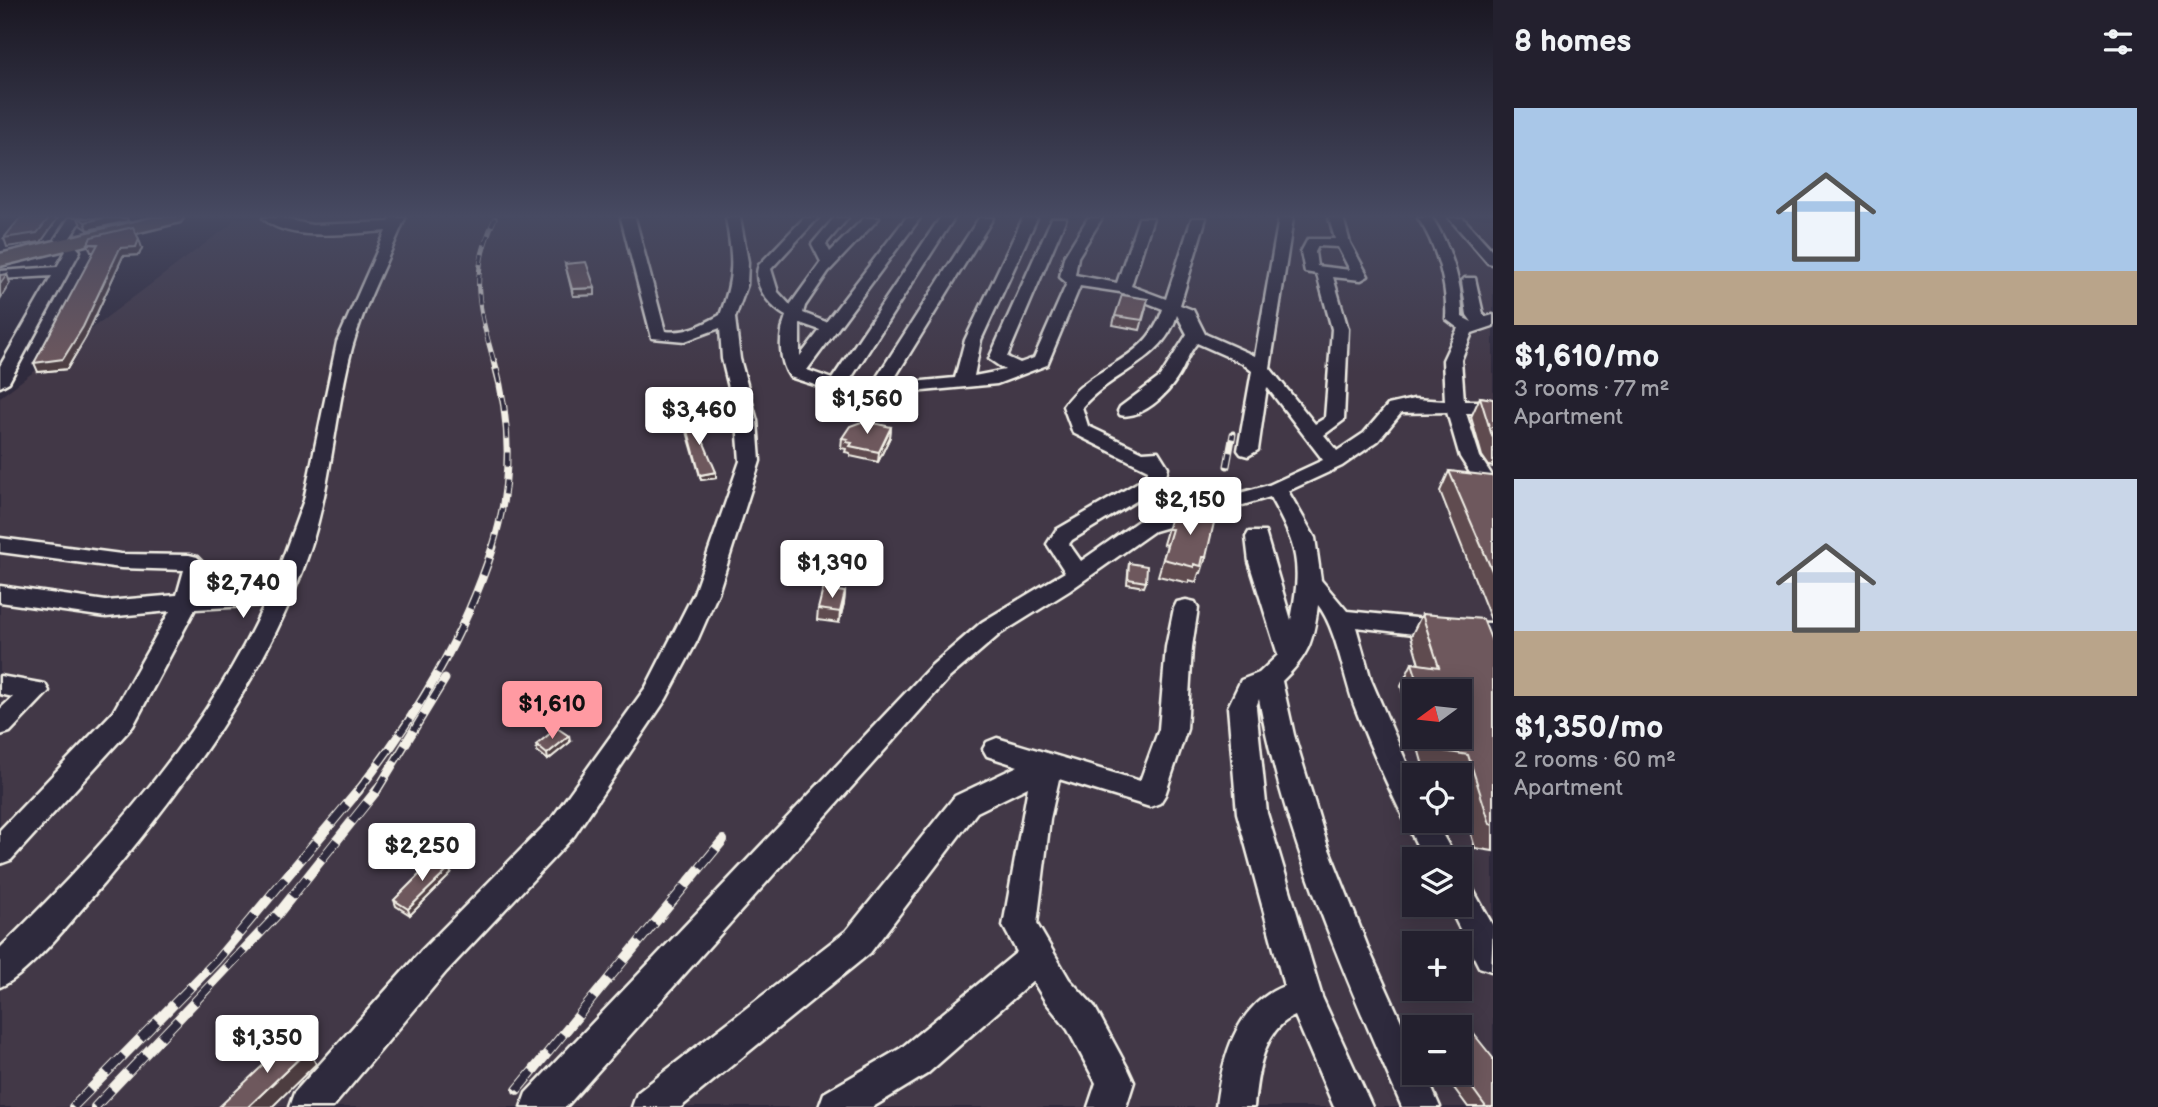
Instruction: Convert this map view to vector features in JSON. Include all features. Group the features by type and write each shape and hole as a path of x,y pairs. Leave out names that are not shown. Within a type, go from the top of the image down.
{"street":[{"path":"0,971 133,824 200,736 257,646 279,597 317,493 340,360 375,270"},
{"path":"641,270 658,334 671,338 685,337 727,318"},
{"path":"308,1107 434,961 563,827 657,692 684,641 706,593 750,461 747,421 731,359 727,318 739,285 740,270"},
{"path":"764,270 768,294 792,316 830,328"},
{"path":"824,270 805,289 792,316 787,351 796,373 836,387 878,389 997,379 1041,361 1075,281"},
{"path":"796,373 874,270"},
{"path":"836,387 913,270"},
{"path":"878,389 953,270"},
{"path":"963,383 970,350 1004,270"},
{"path":"998,359 1037,270"},
{"path":"1068,270 1067,277 1075,281 1123,288 1187,313 1196,335 1248,359 1261,369 1335,462"},
{"path":"1123,288 1129,270"},
{"path":"1077,573 1058,544 1064,535 1157,480 1158,467 1079,426 1072,405 1088,388 1154,345 1166,325 1183,270"},
{"path":"1248,450 1277,270"},
{"path":"1315,270 1361,276 1358,270"},
{"path":"1446,270 1455,295 1454,319 1481,323"},
{"path":"0,275 62,271"},
{"path":"0,382 62,271"},
{"path":"1313,434 1334,420 1340,328 1324,271"},
{"path":"1470,281 1475,315 1481,323"},
{"path":"1481,323 1453,352 1455,407 1470,457 1493,494"},
{"path":"1128,411 1147,400 1168,380 1177,357 1196,335"},
{"path":"0,349 19,347"},
{"path":"970,350 998,359 1019,370"},
{"path":"540,1107 940,672 991,628 1061,586 1146,526 1276,489 1335,462 1371,437 1395,409 1414,405 1493,407"},
{"path":"1276,489 1304,538 1310,582 1300,643 1291,657 1268,679 1250,687 1242,707 1252,813 1305,998 1353,1107"},
{"path":"1257,537 1260,562 1291,657"},
{"path":"0,545 121,561 189,562 196,568 187,602 122,719 0,851"},
{"path":"1310,582 1334,603 1347,630 1357,678 1402,781"},
{"path":"0,594 106,609 279,597"},
{"path":"997,749 1150,795 1173,729 1179,648 1186,608"},
{"path":"1341,618 1387,620 1437,629 1493,631"},
{"path":"1268,679 1291,788 1312,852 1421,1107"},
{"path":"0,685 36,691 0,725"},
{"path":"1048,764 1035,819 1020,926 1057,990 1081,1018 1115,1082 1107,1107"},
{"path":"651,1107 858,942 966,804 1048,764"},
{"path":"1471,917 1491,956"},
{"path":"838,1107 914,1061 1037,956"},
{"path":"1235,1107 1239,1072 1250,1038 1278,1005 1305,998"}],"shaded area":[{"path":"170,270 1493,270 1493,1107 0,1107 0,397"}],"building":[{"path":"84,270 110,270 83,327 63,359 34,363"},
{"path":"567,270 589,270 595,288 572,289"},
{"path":"7,274 0,284 0,275"},
{"path":"1122,295 1148,299 1142,320 1115,316"},
{"path":"1480,397 1493,399 1493,438 1492,436"},
{"path":"692,414 716,472 700,475 684,416"},
{"path":"864,421 891,427 879,452 850,446 852,443 846,442 848,439 842,438 850,426"},
{"path":"1449,471 1493,478 1493,573"},
{"path":"1191,509 1216,514 1206,557 1203,557 1201,566 1194,564 1194,567 1163,559 1172,529 1168,529 1172,514"},
{"path":"1129,563 1147,566 1146,582 1128,579"},
{"path":"823,589 845,592 840,612 818,609"},
{"path":"1422,614 1483,619 1493,644 1493,825 1490,824 1468,755 1438,750 1472,749 1472,679 1417,679 1412,663 1439,667"},
{"path":"557,728 569,736 547,754 536,745"},
{"path":"432,857 450,868 408,909 394,900 423,871 420,869"},
{"path":"1472,1033 1493,1058 1493,1107 1486,1107 1470,1085"},
{"path":"294,1036 309,1049 248,1107 219,1107"}],"railway":[{"path":"480,270 480,306 494,362"},
{"path":"492,549 503,502 507,455 504,408 494,361"},
{"path":"1227,466 1233,434"},
{"path":"357,792 399,735 436,676 468,613 493,547"},
{"path":"376,792 445,679"},
{"path":"73,1107 216,961 359,790"},
{"path":"95,1107 278,914 377,790"},
{"path":"517,1090 723,840"}]}
